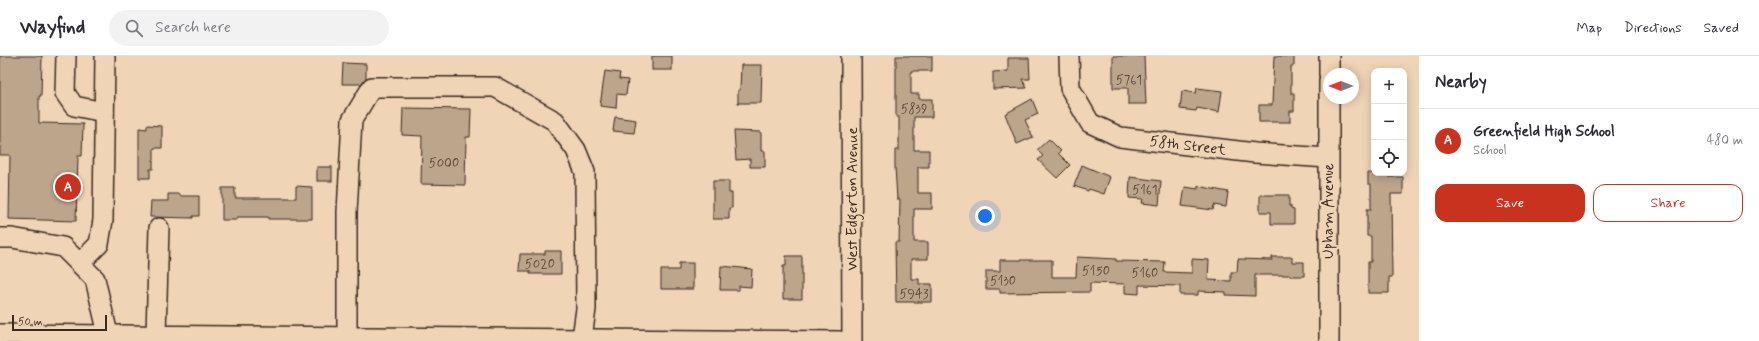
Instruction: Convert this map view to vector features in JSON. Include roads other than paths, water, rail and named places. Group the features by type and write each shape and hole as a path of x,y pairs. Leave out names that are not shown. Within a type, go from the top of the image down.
{"street":[{"path":"66,56 65,93 74,106 104,112"},
{"path":"80,263 99,244 103,220 105,56"},
{"name":"West Edgerton Avenue","path":"851,56 852,341"},
{"name":"58th Street","path":"1069,56 1070,88 1090,123 1120,136 1255,153 1328,158"},
{"path":"1329,56 1329,68"},
{"path":"347,336 347,212 352,120 372,87 496,87 555,121 576,150 585,172 586,309 582,338"},
{"name":"Upham Avenue","path":"1329,104 1329,341"},
{"path":"156,334 159,228"},
{"path":"0,238 12,238 63,247 95,279 108,334"},
{"path":"6,336 40,337 108,334 156,334 466,339 582,338 840,341"}],"place":[{"name":"Greenfield High School","path":"68,187"}]}
